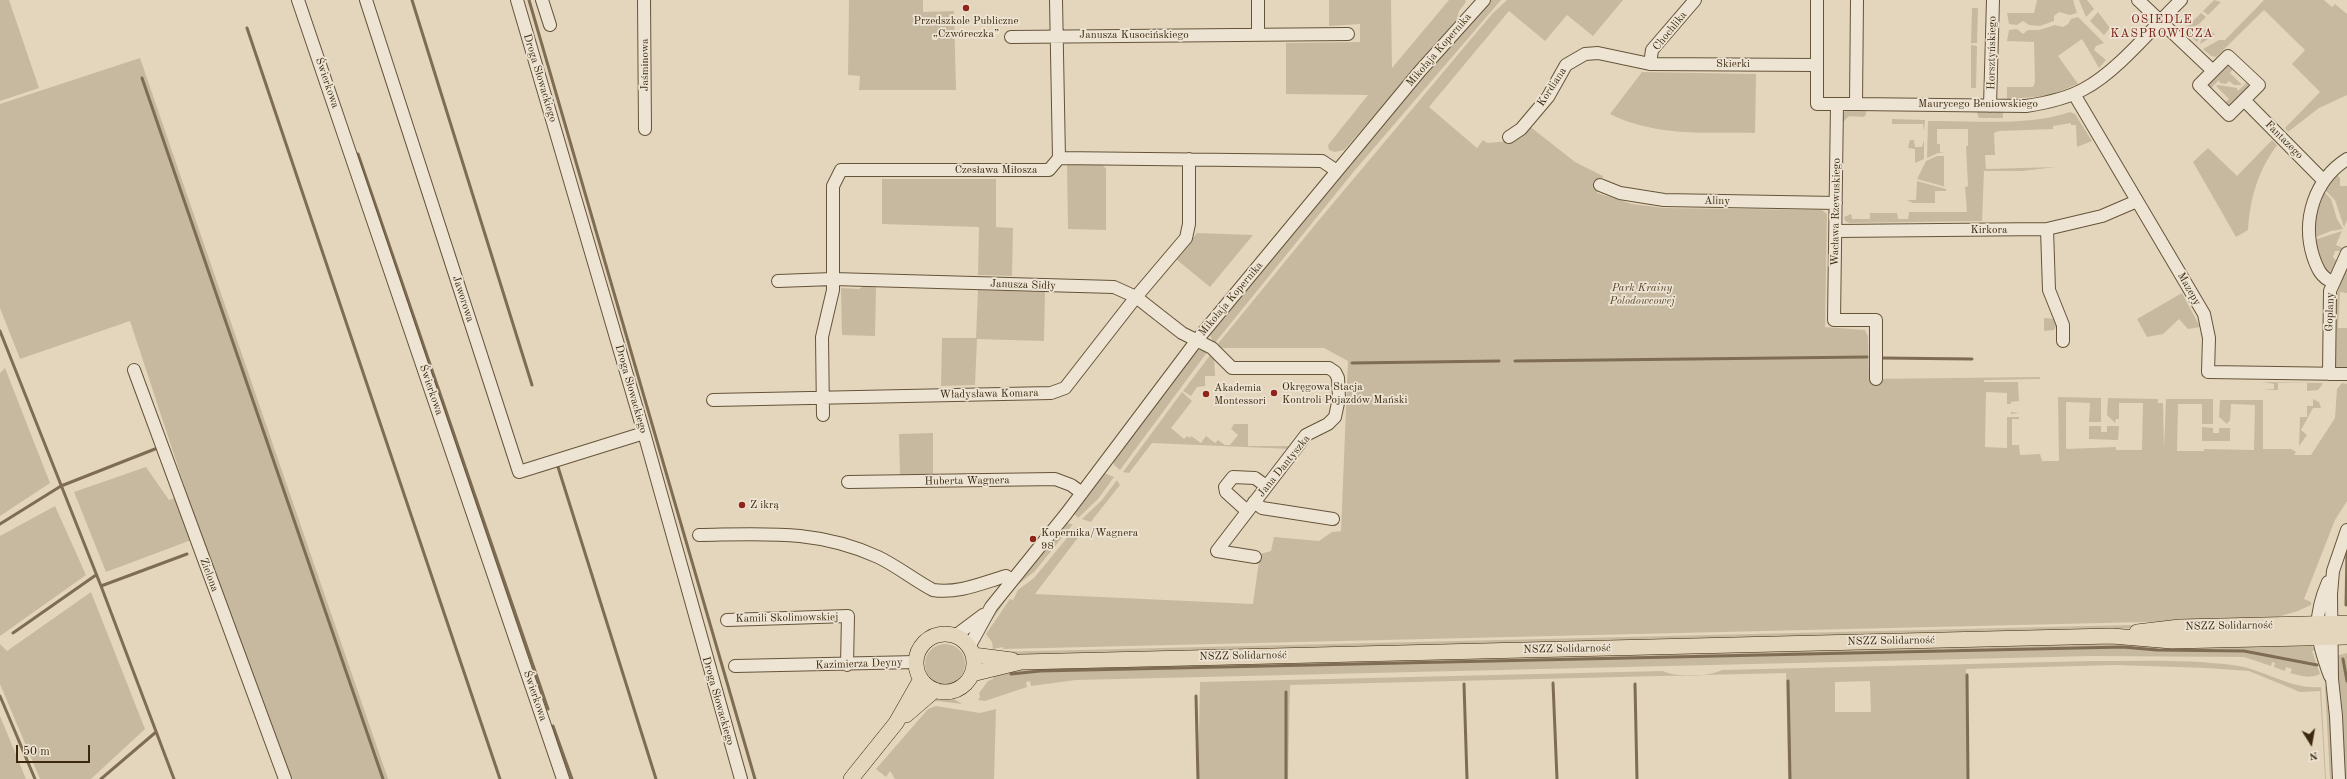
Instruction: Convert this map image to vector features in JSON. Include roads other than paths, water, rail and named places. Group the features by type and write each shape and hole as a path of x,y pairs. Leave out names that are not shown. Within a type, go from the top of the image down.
{"main road":[{"name":"NSZZ Solidarność","path":"972,674 1021,662 2112,636 2172,641 2329,632 2347,623"},
{"path":"971,651 955,636 946,635 929,640 921,650 917,662 921,679 935,690 943,692 958,689 969,680 972,674"},
{"name":"NSZZ Solidarność","path":"971,651 1021,662"},
{"name":"Mikołaja Kopernika","path":"971,651 972,674"},
{"path":"851,779 896,723 921,679"},
{"path":"896,723 935,690"}],"street":[{"name":"Świerkowa","path":"298,0 563,779"},
{"name":"Jaworowa","path":"366,0 518,472 644,434"},
{"name":"Droga Słowackiego","path":"517,0 644,434 741,779"},
{"path":"542,0 550,26"},
{"name":"Jaśminowa","path":"644,0 645,129"},
{"path":"1056,0 1058,36 1059,158 1322,161 1337,171"},
{"path":"1258,0 1258,35"},
{"name":"Mikołaja Kopernika","path":"971,651 992,607 1082,493 1197,340 1420,71 1484,0"},
{"name":"Chochlika","path":"1650,64 1652,50 1695,0"},
{"path":"1817,0 1817,104 1856,104 1857,0"},
{"name":"Horsztyńskiego","path":"1990,106 1993,0"},
{"path":"2138,0 2161,20 2213,71"},
{"name":"Maurycego Beniowskiego","path":"1856,104 1990,106 2040,104 2074,94 2102,77 2181,0"},
{"name":"Janusza Kusocińskiego","path":"1011,36 1348,34"},
{"name":"Kordiana","path":"1509,137 1521,129 1533,116 1548,97 1566,65 1575,58 1584,54 1598,53 1650,64"},
{"path":"2228,56 2259,85 2244,100 2229,115 2199,85 2228,56"},
{"name":"Skierki","path":"1650,64 1816,65"},
{"name":"Mazepy","path":"2074,94 2204,314 2209,338 2208,372 2347,374"},
{"name":"Fantazego","path":"2244,100 2324,181"},
{"name":"Wacława Rzewuskiego","path":"1837,104 1834,320 1876,320 1876,379"},
{"name":"Czesława Miłosza","path":"833,279 833,186 841,170 1049,170 1059,158"},
{"name":"Władysława Komara","path":"713,400 823,396 1058,392 1070,384 1136,297 1188,232 1189,159"},
{"path":"2333,282 2324,278 2317,266 2308,234 2311,209 2319,188 2333,170 2347,159"},
{"name":"Aliny","path":"1600,185 1620,193 1664,200 1836,203"},
{"name":"Kirkora","path":"1836,232 2047,230 2102,216 2137,201"},
{"path":"2047,230 2049,290 2063,325 2063,341"},
{"name":"Goplany","path":"2329,374 2330,291 2347,253"},
{"path":"823,415 822,337 833,290 833,279"},
{"name":"Janusza Sidły","path":"778,281 833,279 1114,287 1136,297 1182,333 1197,340"},
{"name":"Jana Dantyszka","path":"1197,340 1212,348 1232,368 1321,367 1335,372 1339,392 1338,411 1335,416 1328,424 1306,435 1217,551 1255,557"},
{"name":"Zielona","path":"134,370 284,779"},
{"path":"1266,486 1255,478 1233,477 1225,487 1226,492 1251,507 1333,519"},
{"name":"Huberta Wagnera","path":"848,482 1054,479 1071,485 1082,493"},
{"path":"2339,779 2336,716 2329,632 2333,571 2347,530"},
{"path":"699,535 785,534 821,538 859,549 885,561 933,590 955,591 1006,576 1012,580"},
{"name":"Mikołaja Kopernika","path":"955,636 992,607"},
{"name":"Kamili Skolimowskiej","path":"726,620 848,616 846,665"},
{"name":"Kazimierza Deyny","path":"735,666 791,664 802,670 846,665 917,662"}],"waterway":[{"path":"412,0 532,385"},
{"path":"529,0 755,779"},
{"path":"247,28 500,779"},
{"path":"142,78 383,779"},
{"path":"358,154 548,709"},
{"path":"0,331 101,586 174,779"},
{"path":"1515,361 1867,357"},
{"path":"1882,358 1972,359"},
{"path":"1352,363 1499,361"},
{"path":"0,524 61,486 155,449"},
{"path":"558,467 656,779"},
{"path":"2346,605 2347,553"},
{"path":"101,586 187,554"},
{"path":"13,633 96,575"},
{"path":"1011,674 1040,671 2123,647 2157,650 2244,651 2317,665"},
{"path":"2343,659 2347,681"},
{"path":"1967,675 1968,779"},
{"path":"1788,681 1790,779"},
{"path":"1553,683 1557,779"},
{"path":"1464,684 1467,779"},
{"path":"1635,684 1637,779"},
{"path":"1286,692 1286,779"},
{"path":"0,696 35,779"},
{"path":"1196,696 1198,779"},
{"path":"553,726 572,779"},
{"path":"101,779 156,732"}],"place":[{"name":"Przedszkole Publiczne „Czwóreczka”","path":"966,8"},
{"name":"Okręgowa Stacja Kontroli Pojazdów Mański","path":"1274,393"},
{"name":"Akademia Montessori","path":"1206,394"},
{"name":"Z ikrą","path":"742,505"},
{"name":"Kopernika/Wagnera 98","path":"1033,539"}],"district":[{"name":"OSIEDLE KASPROWICZA","path":"2162,27"}],"park label":[{"name":"Park Krainy Polodowcowej","path":"1642,294"}]}
